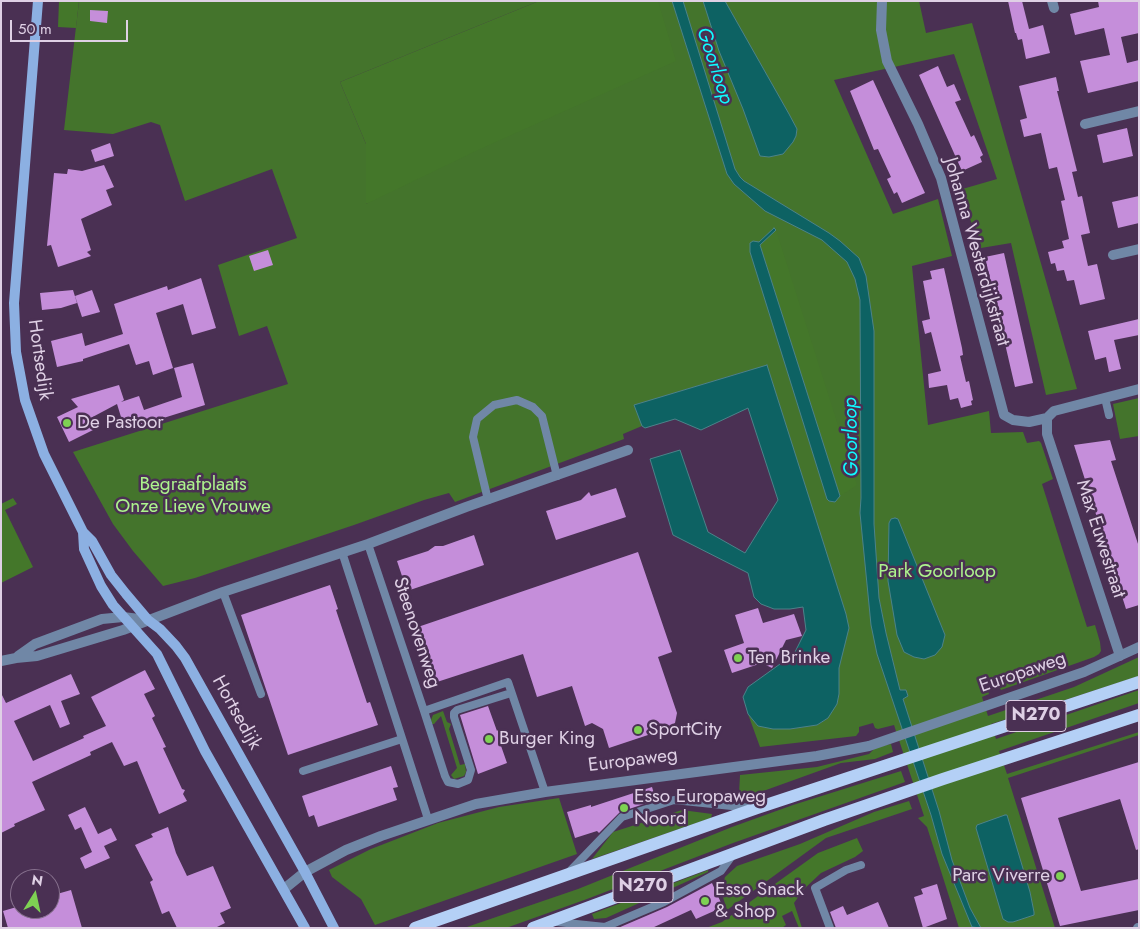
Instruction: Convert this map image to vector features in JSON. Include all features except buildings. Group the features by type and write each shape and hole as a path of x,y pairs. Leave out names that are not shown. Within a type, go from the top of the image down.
{"main road":[{"name":"N270","path":"415,928 758,808 1139,682"},
{"name":"N270","path":"533,928 734,852 943,779 1139,715"}],"street":[{"name":"Hortsedijk","path":"38,1 14,303 16,352 25,400 44,454 83,532 92,541 111,575 148,620 171,640 185,658 305,872 334,928"},
{"name":"Johanna Westerdijkstraat","path":"882,1 881,30 887,62 918,124 941,178 1004,415 1013,420 1029,422 1047,418"},
{"path":"1085,124 1139,111"},
{"path":"1113,255 1139,249"},
{"path":"1047,418 1054,411 1139,389"},
{"name":"Max Euwestraat","path":"1047,418 1047,434 1120,656"},
{"path":"1,661 43,654 132,626 223,592 368,544 628,450"},
{"name":"Hortsedijk","path":"83,532 84,549 101,586 113,605 157,654 205,751 305,928"},
{"path":"16,658 35,644 102,619 123,617 148,620"},
{"name":"Europaweg","path":"284,889 305,872 346,850 428,819 476,804 545,792 817,756 869,746 1084,672 1139,647"}],"lane":[{"path":"1105,398 1109,415"},
{"path":"488,500 473,437 477,419 494,405 517,400 533,406 542,416 557,476"},
{"name":"Steenovenweg","path":"368,544 424,711 508,682 511,693"},
{"path":"342,552 428,819"},
{"path":"223,592 261,694"},
{"path":"424,711 448,782 458,784 468,780 472,770 454,713 458,710 511,693 545,792"},
{"path":"303,771 402,739"},
{"path":"566,874 622,817 674,800 758,808"},
{"path":"552,921 605,927 664,902 721,871 734,852"},
{"path":"830,928 815,888 846,870 861,865"}],"green space":[{"path":"59,1 79,1 76,28 58,27"},
{"path":"79,1 539,1 340,82 366,144 366,204 646,1 919,1 926,33 972,23 1077,389 1046,395 1011,243 981,248 959,190 997,179 954,54 834,80 893,214 938,199 952,256 912,266 928,425 989,411 991,433 1023,432 1027,443 1039,441 1041,443 1053,479 1042,484 1087,627 1095,625 1100,642 1101,651 1094,657 1001,690 1000,688 988,691 989,694 982,697 988,716 1074,687 1139,657 1139,676 991,724 996,739 1139,690 1139,703 999,751 1007,774 1139,732 1139,735 1008,778 1055,928 959,928 927,827 918,818 924,816 894,725 878,729 875,728 873,723 859,727 859,732 856,736 760,747 748,714 758,726 790,729 817,725 828,718 753,369 635,405 642,426 623,434 624,439 455,502 449,493 424,500 195,578 163,586 113,524 73,452 288,384 267,326 239,336 218,265 297,238 272,169 185,201 160,125 151,122 113,134 64,130"},
{"path":"539,1 658,1 676,61 478,150 366,204 366,144 340,82"},
{"path":"776,230 857,485 840,496 760,245"},
{"path":"1139,398 1139,436 1120,439 1113,404"},
{"path":"13,498 17,504 5,510 33,567 1,583 1,504"},
{"path":"443,711 447,722 451,724 449,729 460,765 465,764 466,772 464,776 454,779 451,775 457,768 441,716 434,724 432,724 431,720 433,715"},
{"path":"891,744 893,752 875,759 841,763 755,794 739,794 740,775 817,767 869,754 876,747"},
{"path":"901,771 905,782 733,843 587,899 506,928 464,928 578,889 732,827 793,805"},
{"path":"559,798 577,854 375,925 361,899 332,877 329,870 371,849 438,823 499,807"},
{"path":"909,801 912,809 826,838 727,910 721,891 725,877 737,866 800,844 874,812"},
{"path":"682,810 712,814 711,818 592,859 613,832"},
{"path":"857,838 863,851 855,857 821,873 804,889 794,903 802,928 799,928 792,911 782,916 786,925 782,928 706,928 722,922 818,853"},
{"path":"708,870 708,872 606,918 594,919 592,914"}],"shaded area":[{"path":"672,1 683,1 735,169 740,177 840,241 859,258 866,276 874,331 874,524 879,598 900,690 906,690 908,696 903,699 939,811 952,860 970,908 981,928 972,927 942,854 931,815 877,654 871,625 860,513 860,300 855,279 847,262 822,240 765,211 734,184 727,174"},
{"path":"703,1 725,1 797,129 793,142 783,154 769,157 760,156 719,51"},
{"path":"774,228 776,230 760,245 840,496 835,502 827,499 750,252 750,243 753,241 759,242"},
{"path":"767,365 849,628 839,668 837,704 828,718 817,725 790,729 773,729 758,726 748,714 743,697 748,687 794,654 806,630 803,607 774,609 761,604 754,597 748,573 673,535 650,459 680,450 708,532 745,553 778,500 748,408 701,430 675,419 645,428 642,426 634,405"},
{"path":"891,519 898,519 945,635 942,647 935,655 924,659 904,652 897,635 888,581 889,523"},
{"path":"1007,815 1030,892 1034,912 1034,915 1013,922 1003,919 976,828 977,825"}],"place":[{"name":"De Pastoor","path":"67,423"},
{"name":"Ten Brinke","path":"738,658"},
{"name":"SportCity","path":"638,730"},
{"name":"Burger King","path":"489,739"},
{"name":"Esso Europaweg Noord","path":"624,808"},
{"name":"Parc Viverre","path":"1060,876"},
{"name":"Esso Snack & Shop","path":"705,901"}],"water label":[{"name":"Goorloop","path":"714,66"},
{"name":"Goorloop","path":"852,437"}],"park label":[{"name":"Begraafplaats Onze Lieve Vrouwe","path":"193,496"},
{"name":"Park Goorloop","path":"937,572"}]}
